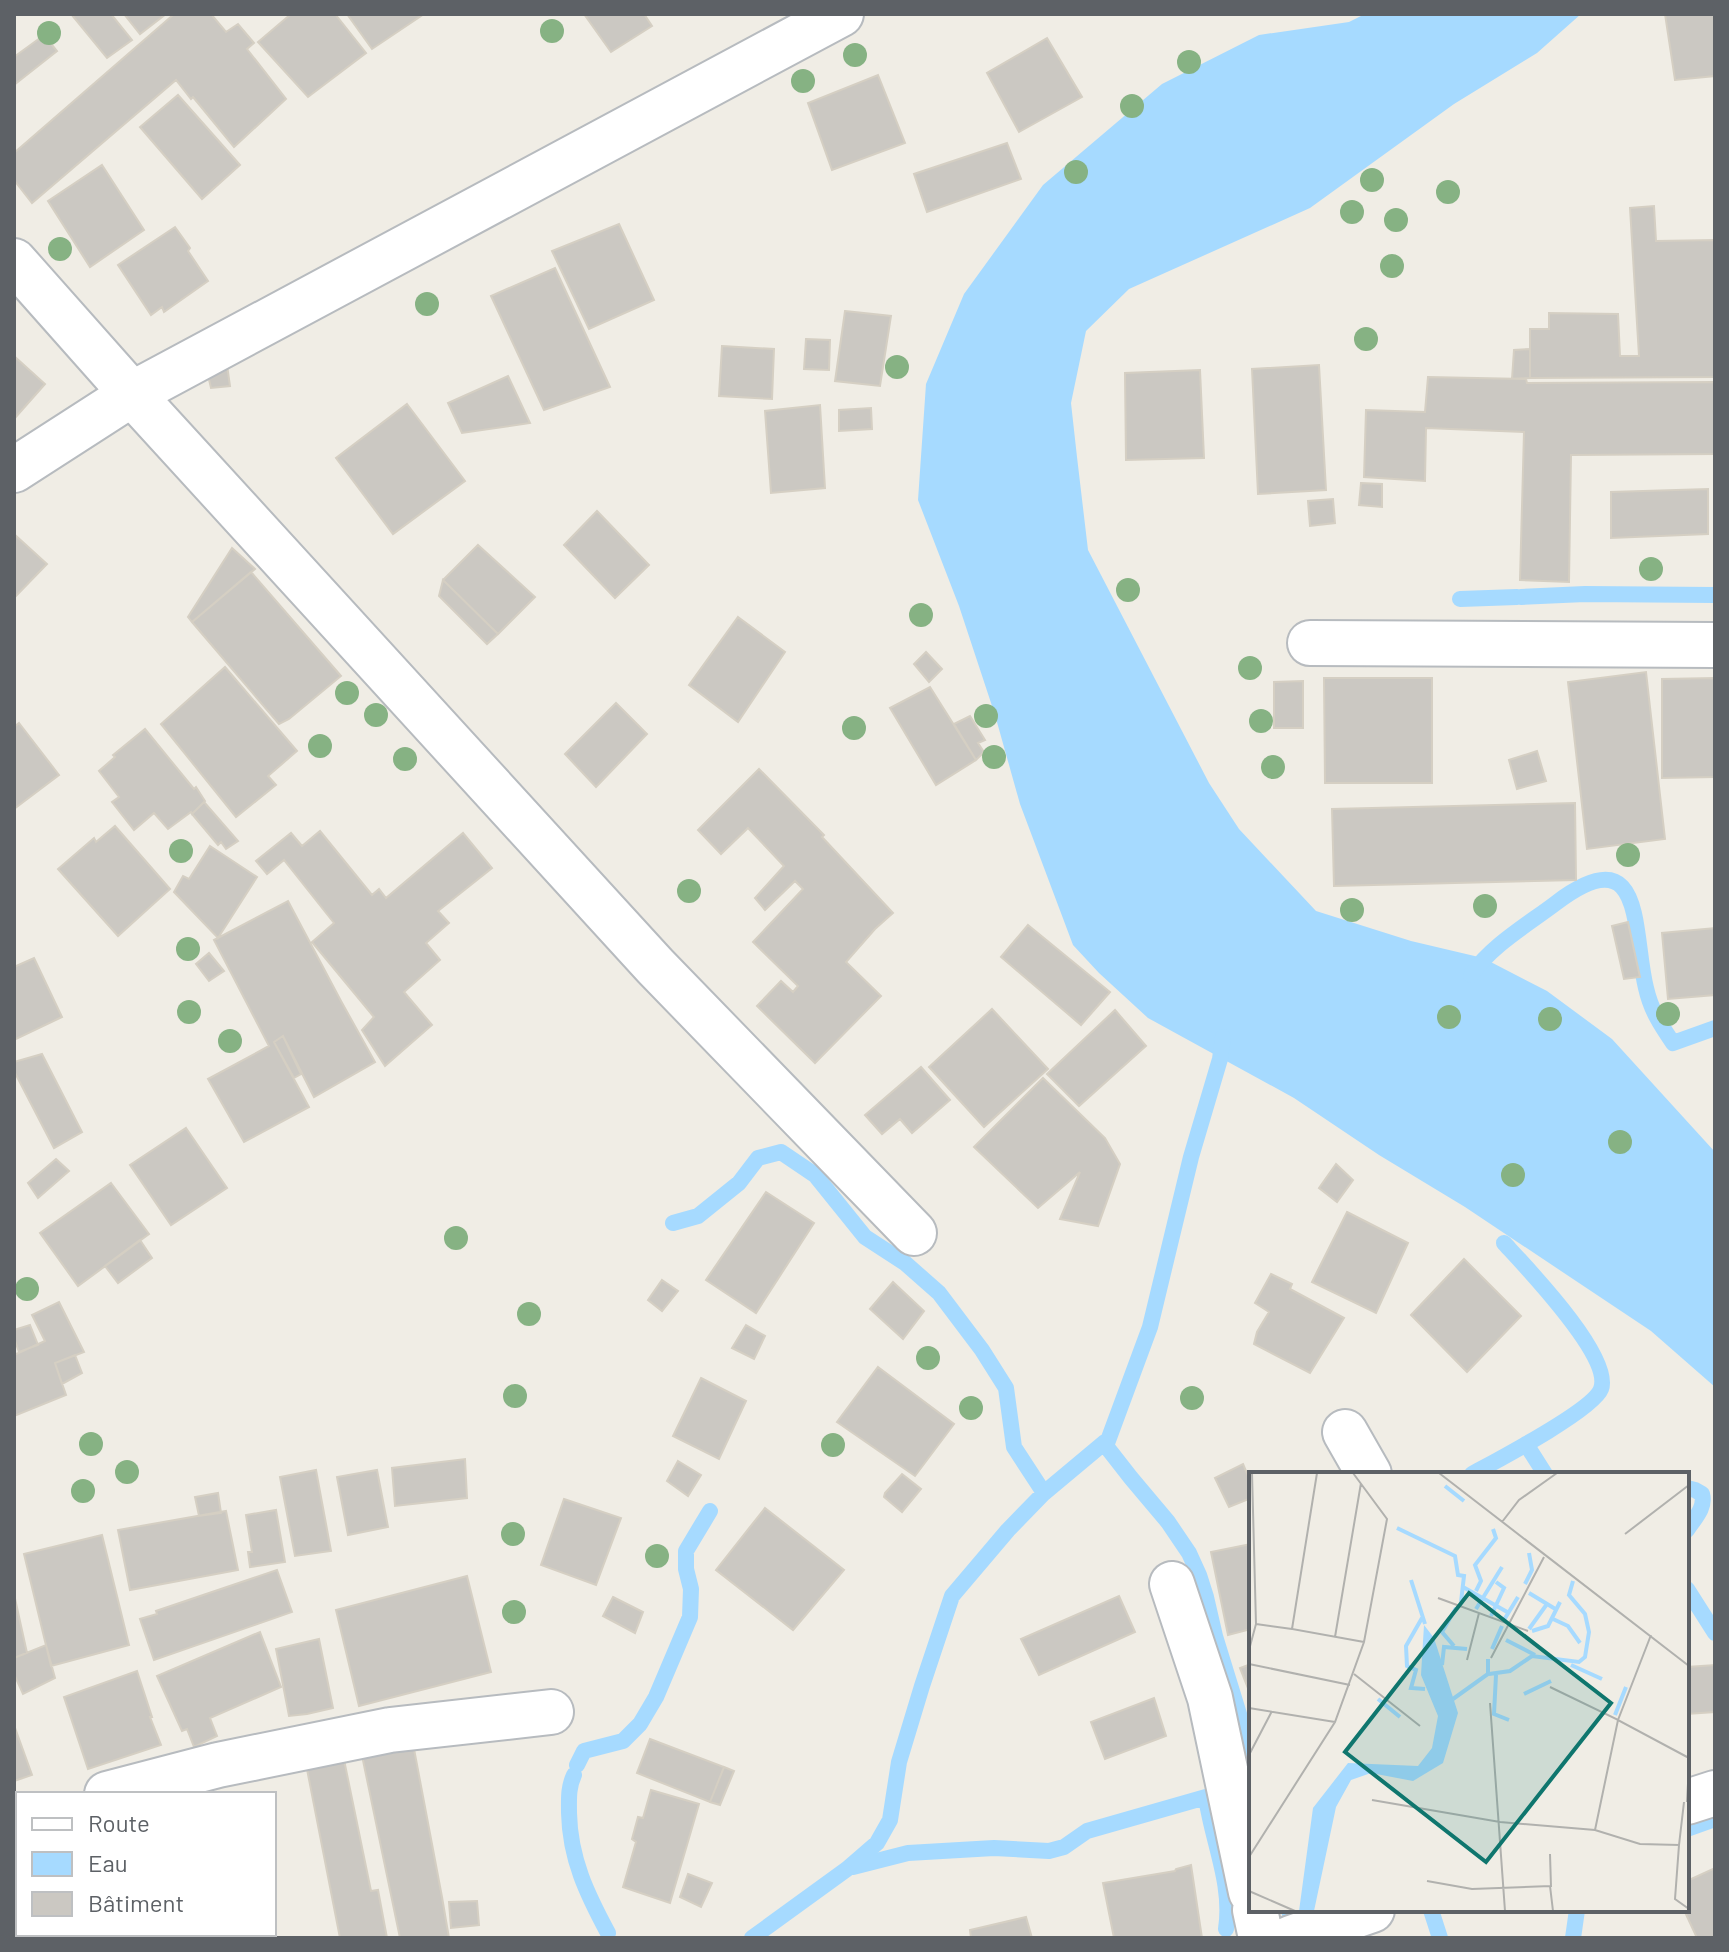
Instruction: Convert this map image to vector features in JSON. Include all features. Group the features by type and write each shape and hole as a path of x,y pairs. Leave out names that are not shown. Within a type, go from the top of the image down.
{"street":[{"path":"14,470 132,394 841,14"},
{"path":"14,261 644,955 914,1233"},
{"path":"1310,643 1715,645"},
{"path":"1345,1432 1368,1472"},
{"path":"1172,1584 1210,1698 1249,1883"},
{"path":"115,1792 218,1765 390,1730 551,1712"},
{"path":"1689,1801 1715,1793"},
{"path":"1255,1912 1261,1938"},
{"path":"1291,1938 1366,1912"}],"water":[{"path":"1365,14 1581,14 1537,53 1454,104 1310,208 1129,289 1086,331 1071,403 1088,550 1209,783 1239,829 1316,911 1411,941 1483,958 1547,991 1612,1039 1715,1152 1715,1387 1651,1331 1465,1207 1294,1098 1148,1018 1073,945 1020,804 959,606 918,500 926,384 964,294 1043,185 1162,84 1259,35 1349,22"}],"building":[{"path":"71,14 111,14 132,40 107,58"},
{"path":"124,14 166,14 140,34"},
{"path":"172,14 211,14 226,32 238,24 254,43 247,49 286,99 234,147 176,80 32,203 14,180 14,153"},
{"path":"291,14 335,14 366,53 308,97 258,42"},
{"path":"347,14 424,14 372,49"},
{"path":"584,14 644,14 652,26 611,52"},
{"path":"1665,14 1715,14 1715,76 1675,80"},
{"path":"44,35 57,51 14,85 14,57"},
{"path":"1047,38 1082,97 1019,132 987,73"},
{"path":"878,75 905,143 832,170 808,103"},
{"path":"178,95 240,165 202,199 140,127"},
{"path":"1007,143 1021,179 927,212 914,174"},
{"path":"102,165 144,230 90,267 48,201"},
{"path":"1654,206 1656,241 1715,240 1715,377 1530,378 1530,329 1549,329 1549,313 1618,314 1620,356 1639,356 1630,208"},
{"path":"619,224 654,300 589,329 552,251"},
{"path":"175,227 208,281 164,312 162,307 151,315 118,265"},
{"path":"555,268 610,387 544,410 491,296"},
{"path":"845,311 891,316 880,386 835,381"},
{"path":"806,339 830,340 829,370 804,369"},
{"path":"722,346 774,349 772,399 719,396"},
{"path":"1530,349 1530,378 1512,379 1514,350"},
{"path":"14,356 45,384 14,419"},
{"path":"227,365 230,386 211,388 206,367"},
{"path":"1319,365 1326,490 1258,494 1252,369"},
{"path":"1200,370 1204,458 1126,460 1125,373"},
{"path":"508,376 530,423 462,433 448,403"},
{"path":"1428,377 1526,379 1527,383 1714,382 1715,454 1571,455 1569,582 1520,580 1524,432 1426,428 1425,481 1364,477 1366,410 1425,412"},
{"path":"407,404 465,481 393,534 336,458"},
{"path":"820,405 825,488 771,493 765,411"},
{"path":"871,408 872,429 839,431 839,410"},
{"path":"1361,483 1382,484 1382,507 1359,505"},
{"path":"1708,489 1708,534 1611,538 1611,492"},
{"path":"1333,499 1335,523 1310,526 1308,501"},
{"path":"597,511 649,565 615,598 564,545"},
{"path":"14,534 47,564 14,598"},
{"path":"478,545 535,597 498,634 443,580"},
{"path":"232,548 255,569 192,622 188,617"},
{"path":"251,572 341,676 279,724 192,622"},
{"path":"443,580 498,634 487,644 439,596"},
{"path":"738,617 785,652 738,722 689,685"},
{"path":"926,652 942,669 929,682 914,664"},
{"path":"225,667 297,751 268,776 276,785 236,817 161,724"},
{"path":"1646,672 1665,839 1587,849 1568,682"},
{"path":"1324,678 1432,678 1432,783 1325,783"},
{"path":"1715,678 1715,777 1662,778 1662,679"},
{"path":"1303,681 1303,728 1274,728 1274,682"},
{"path":"930,687 976,760 936,785 890,708"},
{"path":"616,703 647,734 596,787 565,754"},
{"path":"970,716 985,740 978,743 984,752 976,760 954,724"},
{"path":"19,723 59,775 14,809 14,727"},
{"path":"145,729 205,801 192,814 168,829 154,813 134,830 112,802 119,797 99,771"},
{"path":"1537,751 1546,781 1517,789 1509,760"},
{"path":"759,769 824,835 822,837 893,913 846,962 881,996 815,1063 757,1006 781,981 793,992 798,986 753,942 803,889 795,881 765,910 755,898 784,866 748,828 721,854 698,830"},
{"path":"204,802 238,841 226,849 221,842 218,845 192,814"},
{"path":"1575,803 1576,880 1334,886 1332,809"},
{"path":"115,826 170,889 118,936 58,869 94,838 96,842"},
{"path":"320,831 372,895 379,889 386,898 463,833 492,868 438,911 449,923 426,943 440,960 404,992 432,1025 385,1066 362,1030 374,1017 312,942 334,923 284,860 267,874 256,861 291,833 302,846"},
{"path":"210,846 257,877 218,938 174,892 183,876 189,879"},
{"path":"288,901 375,1062 314,1097 283,1036 274,1042 309,1107 244,1142 208,1079 269,1046 214,940"},
{"path":"1628,922 1640,977 1624,979 1612,926"},
{"path":"1028,925 1110,992 1081,1025 1001,957"},
{"path":"1715,928 1715,995 1668,999 1662,933"},
{"path":"209,953 224,971 209,981 196,964"},
{"path":"34,958 62,1017 14,1040 14,967"},
{"path":"992,1009 1048,1069 984,1127 929,1067"},
{"path":"1115,1010 1146,1046 1079,1106 1047,1074"},
{"path":"283,1036 301,1074 294,1078 274,1042"},
{"path":"42,1054 82,1132 54,1148 14,1071 14,1062"},
{"path":"921,1067 950,1100 912,1133 900,1119 882,1134 865,1115"},
{"path":"1043,1078 1105,1138 1120,1164 1098,1226 1060,1219 1080,1172 1038,1208 974,1147"},
{"path":"186,1128 227,1188 171,1225 130,1165"},
{"path":"56,1159 69,1171 38,1198 28,1183"},
{"path":"1336,1164 1353,1180 1337,1202 1319,1188"},
{"path":"111,1183 149,1234 78,1286 40,1233"},
{"path":"766,1192 814,1223 756,1313 706,1280"},
{"path":"1347,1212 1408,1243 1376,1313 1312,1282"},
{"path":"140,1240 152,1258 118,1283 105,1266"},
{"path":"1464,1259 1521,1316 1467,1372 1411,1315"},
{"path":"1271,1274 1292,1284 1290,1289 1344,1318 1310,1373 1254,1344 1269,1312 1255,1303"},
{"path":"662,1280 678,1291 662,1311 648,1300"},
{"path":"893,1282 924,1311 903,1339 870,1309"},
{"path":"59,1302 84,1352 55,1363 66,1395 14,1416 14,1355 45,1341 32,1315"},
{"path":"30,1325 38,1345 19,1352 14,1330"},
{"path":"746,1325 765,1336 754,1359 732,1348"},
{"path":"75,1355 82,1373 62,1384 55,1363"},
{"path":"878,1367 954,1424 915,1476 837,1422"},
{"path":"701,1378 746,1401 719,1459 673,1436"},
{"path":"465,1459 467,1498 395,1506 392,1468"},
{"path":"678,1461 701,1475 688,1496 667,1481"},
{"path":"1243,1464 1249,1478 1249,1499 1229,1507 1215,1478"},
{"path":"316,1470 331,1551 295,1556 280,1477"},
{"path":"377,1470 388,1527 348,1535 337,1477"},
{"path":"902,1474 921,1489 902,1512 884,1497"},
{"path":"218,1493 221,1513 199,1516 195,1497"},
{"path":"564,1499 621,1518 596,1585 541,1565"},
{"path":"765,1508 844,1570 793,1630 716,1570"},
{"path":"276,1510 285,1562 250,1567 248,1552 252,1552 246,1515"},
{"path":"226,1511 238,1570 130,1590 118,1530"},
{"path":"102,1535 129,1645 51,1666 24,1554"},
{"path":"1249,1544 1249,1630 1228,1635 1211,1552"},
{"path":"277,1570 292,1612 154,1660 140,1619"},
{"path":"467,1576 491,1672 359,1706 336,1610"},
{"path":"14,1594 27,1653 14,1658"},
{"path":"1119,1596 1135,1632 1039,1675 1021,1639"},
{"path":"613,1597 643,1612 635,1633 603,1616"},
{"path":"260,1632 281,1687 210,1718 217,1736 194,1747 187,1729 182,1731 157,1676"},
{"path":"319,1639 333,1708 289,1716 276,1649"},
{"path":"46,1645 55,1678 23,1694 14,1674 14,1658"},
{"path":"1249,1665 1249,1691 1240,1668"},
{"path":"1715,1665 1715,1712 1689,1714 1689,1667"},
{"path":"137,1671 161,1745 88,1769 64,1697"},
{"path":"1154,1698 1166,1736 1105,1759 1091,1722"},
{"path":"14,1725 32,1775 14,1781"},
{"path":"411,1733 449,1938 400,1938 360,1746"},
{"path":"650,1739 724,1767 710,1802 637,1773"},
{"path":"342,1750 371,1891 378,1890 387,1938 340,1938 305,1759"},
{"path":"724,1767 734,1771 720,1805 710,1802"},
{"path":"651,1790 699,1804 670,1903 623,1887 636,1842 632,1839 638,1817 643,1818"},
{"path":"16,1850 16,1931 14,1924"},
{"path":"1191,1865 1202,1938 1114,1938 1103,1883 1175,1871"},
{"path":"1715,1868 1715,1938 1697,1938 1685,1912 1689,1912 1689,1880"},
{"path":"688,1874 712,1883 701,1907 680,1897"},
{"path":"477,1901 479,1925 451,1928 449,1902"},
{"path":"1026,1917 1032,1938 971,1938 970,1930"},
{"path":"17,1936 48,1936 38,1938"},
{"path":"146,1936 240,1938 146,1938"}],"waterway":[{"path":"1521,597 1715,595"},
{"path":"1460,599 1517,597"},
{"path":"1471,975 1499,945 1556,903 1585,885 1606,880 1620,885 1630,899 1648,996 1656,1017 1673,1043 1715,1028"},
{"path":"1223,1037 1220,1059 1191,1157 1150,1327 1106,1446 1168,1522 1189,1553 1206,1597 1249,1752"},
{"path":"673,1223 698,1216 739,1183 758,1158 781,1152 815,1175 865,1237 905,1263 939,1293 982,1350 1006,1388 1014,1447 1044,1493"},
{"path":"1476,1472 1563,1422 1601,1389 1601,1375 1594,1356 1581,1335 1548,1291 1504,1243"},
{"path":"752,1938 847,1869 877,1843 890,1820 899,1762 952,1596 1044,1493 1105,1442"},
{"path":"1526,1444 1544,1472"},
{"path":"1689,1488 1702,1494 1703,1499 1699,1513 1689,1527"},
{"path":"577,1765 584,1751 623,1741 640,1724 656,1697 690,1617 691,1589 686,1551 710,1511"},
{"path":"1689,1592 1715,1633"},
{"path":"574,1775 569,1798 570,1830 576,1861 608,1933"},
{"path":"853,1867 908,1853 994,1848 1049,1851 1064,1847 1087,1831 1206,1797 1227,1896 1226,1929"},
{"path":"1689,1828 1715,1819"},
{"path":"1289,1912 1295,1936"},
{"path":"1432,1912 1440,1938"},
{"path":"1573,1938 1577,1912"}]}
